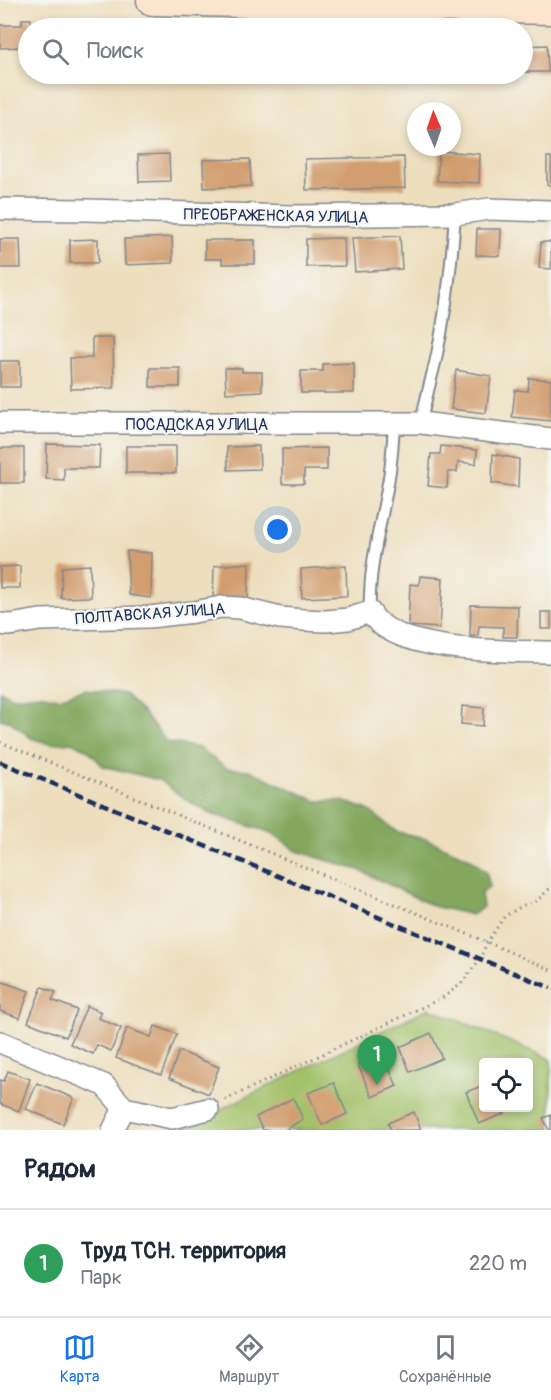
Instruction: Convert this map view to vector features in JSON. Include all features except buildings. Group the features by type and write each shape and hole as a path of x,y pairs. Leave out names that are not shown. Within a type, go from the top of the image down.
{"street":[{"path":"152,0 551,9"},
{"name":"ПРЕОБРАЖЕНСКАЯ УЛИЦА","path":"0,209 294,216 454,214 489,209 551,211"},
{"name":"ПОСАДСКАЯ УЛИЦА","path":"0,423 394,422 421,423 551,439"},
{"name":"ПОЛТАВСКАЯ УЛИЦА","path":"0,624 10,625 40,620 149,617 221,607 240,608 280,618 304,621 348,619 370,612"},
{"path":"370,612 375,621 385,628 428,644 551,652"},
{"path":"0,1042 104,1084 124,1108 172,1118 208,1109"},
{"path":"113,1130 124,1108"}],"lane":[{"path":"421,423 439,338 454,214"},
{"path":"370,612 369,587 388,483 394,422"}],"path":[{"path":"0,742 551,970"},
{"path":"208,1109 444,997 461,984 480,958 487,942 505,916 538,900 551,887"}],"green space":[{"path":"86,689 124,695 144,714 167,742 199,748 226,768 249,770 317,801 342,801 368,810 397,832 426,839 470,858 486,872 490,886 481,893 483,907 472,915 433,906 359,870 297,851 272,833 211,814 159,780 103,766 88,750 72,742 51,744 31,738 11,722 0,719 0,690 13,697 39,694 59,698"},
{"path":"429,1008 551,1059 551,1130 182,1130"}],"railway":[{"path":"0,762 551,988"}],"place":[{"name":"Труд ТСН. территория","path":"377,1085"}]}
